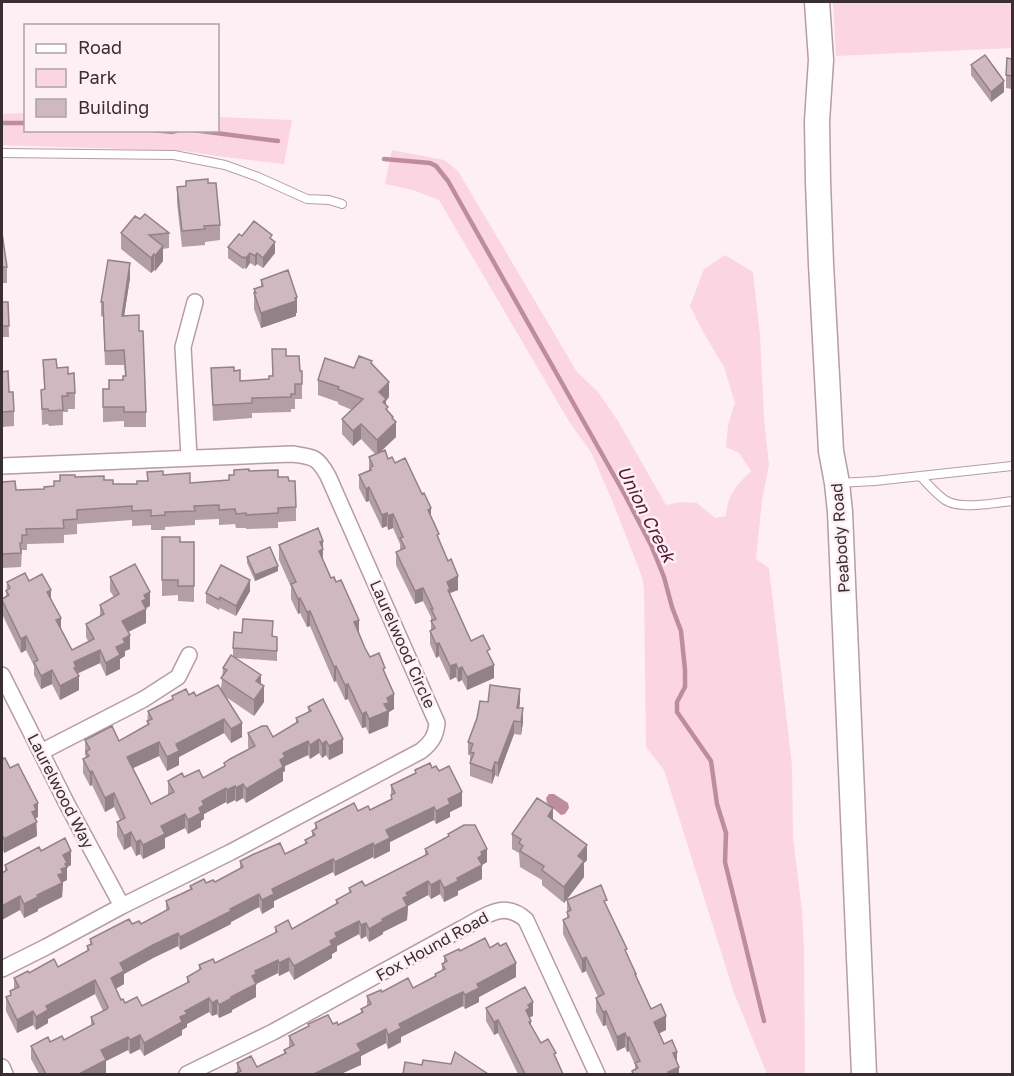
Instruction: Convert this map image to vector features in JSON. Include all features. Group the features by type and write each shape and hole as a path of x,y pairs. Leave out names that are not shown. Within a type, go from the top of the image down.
{"main road":[{"name":"Peabody Road","path":"818,2 821,60 817,121 818,194 831,451 840,512 864,1074"}],"street":[{"path":"189,458 183,347 195,303"},
{"name":"Laurelwood Circle","path":"2,466 292,454 313,457 322,465 437,723 433,740 421,751 231,852 2,969"},
{"path":"41,752 144,699 178,677 189,655"},
{"name":"Laurelwood Way","path":"2,675 122,906"},
{"name":"Fox Hound Road","path":"187,1074 273,1032 502,909 515,912 526,920 597,1074"},
{"path":"2,1067 5,1074"}],"lane":[{"path":"2,153 174,155 225,165 307,199 329,200 342,204"},
{"path":"837,483 875,482 1012,466"},
{"path":"920,476 945,500 954,504 970,505 1012,501"}],"green space":[{"path":"833,2 1012,2 1012,48 836,56"},
{"path":"24,113 24,132 219,132 219,117 292,120 284,164 185,151 2,145 2,114"},
{"path":"392,150 444,160 458,171 577,372 598,392 618,421 666,505 680,502 697,503 715,518 726,516 728,502 734,491 751,471 739,453 726,447 728,425 735,403 724,367 690,306 704,269 725,255 753,272 769,465 762,500 756,559 769,568 792,765 793,837 804,950 805,1074 767,1074 734,993 664,770 646,747 642,577 591,452 570,423 439,200 413,190 385,184"}],"shaded area":[{"path":"549,794 554,794 568,803 569,808 565,814 561,815 547,803 546,798"}],"building":[{"path":"985,55 1004,81 991,92 971,65"},
{"path":"1007,58 1012,59 1012,76 1006,75"},
{"path":"208,179 208,183 216,183 220,225 182,231 177,187 186,186 186,181"},
{"path":"145,214 169,233 149,235 163,246 151,258 121,233 135,216 140,219"},
{"path":"254,221 272,235 270,238 275,242 263,258 257,253 255,256 250,253 243,258 228,247 239,234 242,236"},
{"path":"2,233 7,267 2,267"},
{"path":"108,260 130,263 122,316 139,315 139,331 143,331 146,412 124,412 124,407 103,407 103,389 109,389 109,380 123,380 123,376 126,376 124,350 105,351 103,302 101,302"},
{"path":"288,270 297,297 296,301 261,313 254,289 263,286 261,280"},
{"path":"2,302 8,302 9,326 2,326"},
{"path":"272,349 286,349 286,356 299,356 302,384 295,384 295,394 291,394 291,397 252,398 252,403 213,405 211,368 234,367 234,371 240,370 240,381 269,379 269,376 273,376"},
{"path":"359,356 372,361 371,363 389,382 379,392 386,399 383,402 388,407 386,409 396,422 377,440 361,424 353,431 342,419 363,399 318,380 325,358 354,368"},
{"path":"56,359 57,368 68,367 68,374 74,373 75,393 62,396 63,410 49,411 42,409 41,390 45,389 43,360"},
{"path":"8,371 9,392 13,392 14,411 2,412 2,372"},
{"path":"385,450 388,459 392,457 395,463 405,458 422,494 424,493 431,508 428,510 439,534 437,535 448,561 451,559 458,576 447,582 450,589 448,590 471,641 483,635 490,649 487,651 494,665 467,677 462,667 458,669 456,664 450,666 439,643 436,644 430,631 435,628 431,621 436,619 431,609 433,609 423,588 415,591 396,552 405,548 393,514 382,515 369,487 366,489 359,475 371,470 373,466 369,457"},
{"path":"249,469 249,471 278,470 278,477 288,477 289,481 295,481 296,507 278,508 278,513 246,515 246,513 236,514 235,509 219,510 219,505 194,506 195,511 165,512 165,515 151,516 151,510 132,511 132,506 77,510 77,519 63,520 64,528 26,529 27,535 22,535 22,543 20,543 21,553 2,554 2,482 15,481 16,490 44,489 44,487 54,486 54,481 60,481 60,475 75,475 75,477 104,476 104,480 113,480 113,484 137,484 137,481 148,481 147,472 163,471 163,475 190,473 190,483 229,480 229,475 234,475 234,470"},
{"path":"318,528 323,541 320,542 323,549 319,551 331,578 334,577 336,582 341,580 359,620 354,622 365,648 370,657 379,653 394,694 387,698 389,703 384,704 388,711 369,719 366,712 362,714 348,684 345,685 336,666 334,667 310,611 307,612 300,598 298,599 291,584 296,582 279,545"},
{"path":"162,537 180,537 180,542 194,542 194,586 178,586 178,580 162,580"},
{"path":"270,547 278,566 255,575 247,557"},
{"path":"135,564 150,592 144,595 146,599 142,601 146,609 122,621 130,635 123,639 125,643 116,647 120,655 106,663 100,650 74,662 76,667 74,668 79,676 60,686 52,670 41,676 34,662 38,660 26,636 21,639 2,600 9,595 6,591 10,588 7,582 25,573 29,581 42,574 51,590 47,592 61,618 56,620 72,650 94,639 86,624 104,614 100,605 119,594 110,577"},
{"path":"221,565 250,580 236,606 220,597 219,600 206,593"},
{"path":"243,619 273,621 272,636 277,637 277,651 233,648 234,632 242,633"},
{"path":"231,655 261,675 256,681 264,686 254,700 221,678 227,670 223,668"},
{"path":"218,685 242,723 231,729 224,719 176,744 179,751 167,757 159,742 127,757 151,804 174,792 168,781 182,773 184,777 199,770 203,778 225,766 224,763 230,759 255,746 248,733 267,726 273,737 298,722 296,718 311,711 308,707 323,699 343,739 329,746 326,741 322,744 319,739 310,745 308,741 283,753 285,757 280,760 283,767 246,789 243,784 236,788 235,786 227,790 226,788 202,801 204,805 199,808 201,813 188,820 185,814 161,826 165,834 143,845 140,840 136,842 131,832 124,836 117,822 125,818 114,793 105,798 92,771 90,772 83,759 89,756 86,752 90,749 85,740 112,726 119,741 149,724 147,721 152,719 148,711 173,699 172,696 186,689 189,695 194,692 196,696"},
{"path":"490,685 520,689 517,708 523,708 521,722 514,721 498,763 495,762 492,771 470,763 474,753 470,752 473,744 468,742 477,718 480,701 488,702"},
{"path":"2,756 10,768 18,764 38,803 34,805 36,810 32,812 37,822 4,839 2,834"},
{"path":"430,763 432,768 436,766 439,771 449,766 462,792 448,799 450,804 436,811 434,807 386,830 390,838 374,846 373,843 335,862 333,859 272,889 274,894 262,900 259,894 180,937 178,933 120,963 124,971 111,978 121,1000 123,999 125,1003 137,997 142,1006 189,982 187,977 201,969 199,965 213,959 215,963 277,932 275,927 288,920 292,929 338,903 336,900 351,892 349,888 362,881 365,886 428,854 425,849 464,825 475,825 487,849 481,852 482,855 478,858 482,865 457,878 458,881 444,888 440,880 431,885 428,881 406,893 408,896 403,898 407,906 382,919 383,921 369,929 366,923 361,925 359,921 335,933 337,937 330,941 332,945 294,966 289,958 279,963 278,960 255,971 256,974 252,976 256,984 219,1005 217,1000 212,1003 209,998 185,1011 187,1014 180,1017 182,1022 144,1043 140,1035 130,1040 128,1037 101,1050 106,1060 82,1074 46,1074 31,1046 48,1037 50,1042 62,1036 64,1040 94,1024 91,1017 108,1007 95,980 46,1006 48,1010 36,1017 33,1011 17,1020 6,997 11,995 10,991 19,987 14,978 28,971 29,973 54,959 58,967 89,950 87,946 92,944 90,939 129,919 132,924 139,921 141,924 169,909 166,901 192,889 190,886 204,879 206,883 213,880 215,882 243,867 240,861 254,854 280,843 285,854 307,843 305,840 315,835 312,831 317,828 315,823 354,803 358,811 368,806 370,810 392,799 391,795 395,793 391,785 416,773 415,770"},
{"path":"537,798 553,808 548,816 587,845 578,856 584,861 564,887 542,870 544,866 520,851 523,846 519,843 521,839 512,834"},
{"path":"65,838 71,851 63,855 67,867 61,869 63,873 58,875 62,883 24,904 20,896 2,906 2,873 7,870 5,865 39,847 41,851"},
{"path":"601,885 607,900 604,901 627,949 625,950 651,1009 661,1004 666,1016 654,1022 664,1044 672,1040 677,1052 673,1053 679,1067 668,1072 669,1074 633,1074 632,1071 638,1068 635,1063 640,1061 629,1037 627,1038 625,1033 617,1037 606,1011 603,1012 596,998 604,994 586,957 582,959 563,920 569,917 567,912 571,910 567,900"},
{"path":"485,938 490,948 498,943 500,946 506,943 516,963 477,984 479,988 465,995 463,992 399,1024 401,1028 388,1035 386,1029 357,1044 361,1051 314,1074 234,1074 241,1071 237,1063 251,1056 257,1067 286,1053 284,1050 294,1045 289,1036 309,1026 308,1024 328,1015 333,1024 337,1022 338,1025 363,1012 361,1009 371,1004 367,996 381,990 382,992 408,978 413,988 436,976 435,974 445,969 442,964 447,961 444,956 459,949 460,951"},
{"path":"525,987 533,1002 526,1010 531,1021 529,1022 541,1043 548,1039 556,1053 554,1054 563,1074 525,1074 498,1020 494,1022 486,1008"},
{"path":"455,1052 488,1074 403,1074 405,1062 422,1065 423,1060 451,1064"}],"waterway":[{"name":"Union Creek","path":"2,123 24,123"},
{"name":"Union Creek","path":"208,132 278,141"},
{"name":"Union Creek","path":"384,159 430,163 436,166 448,181 651,545 681,631 685,687 677,702 677,712 711,761 717,804 726,833 725,862 764,1021"}]}
